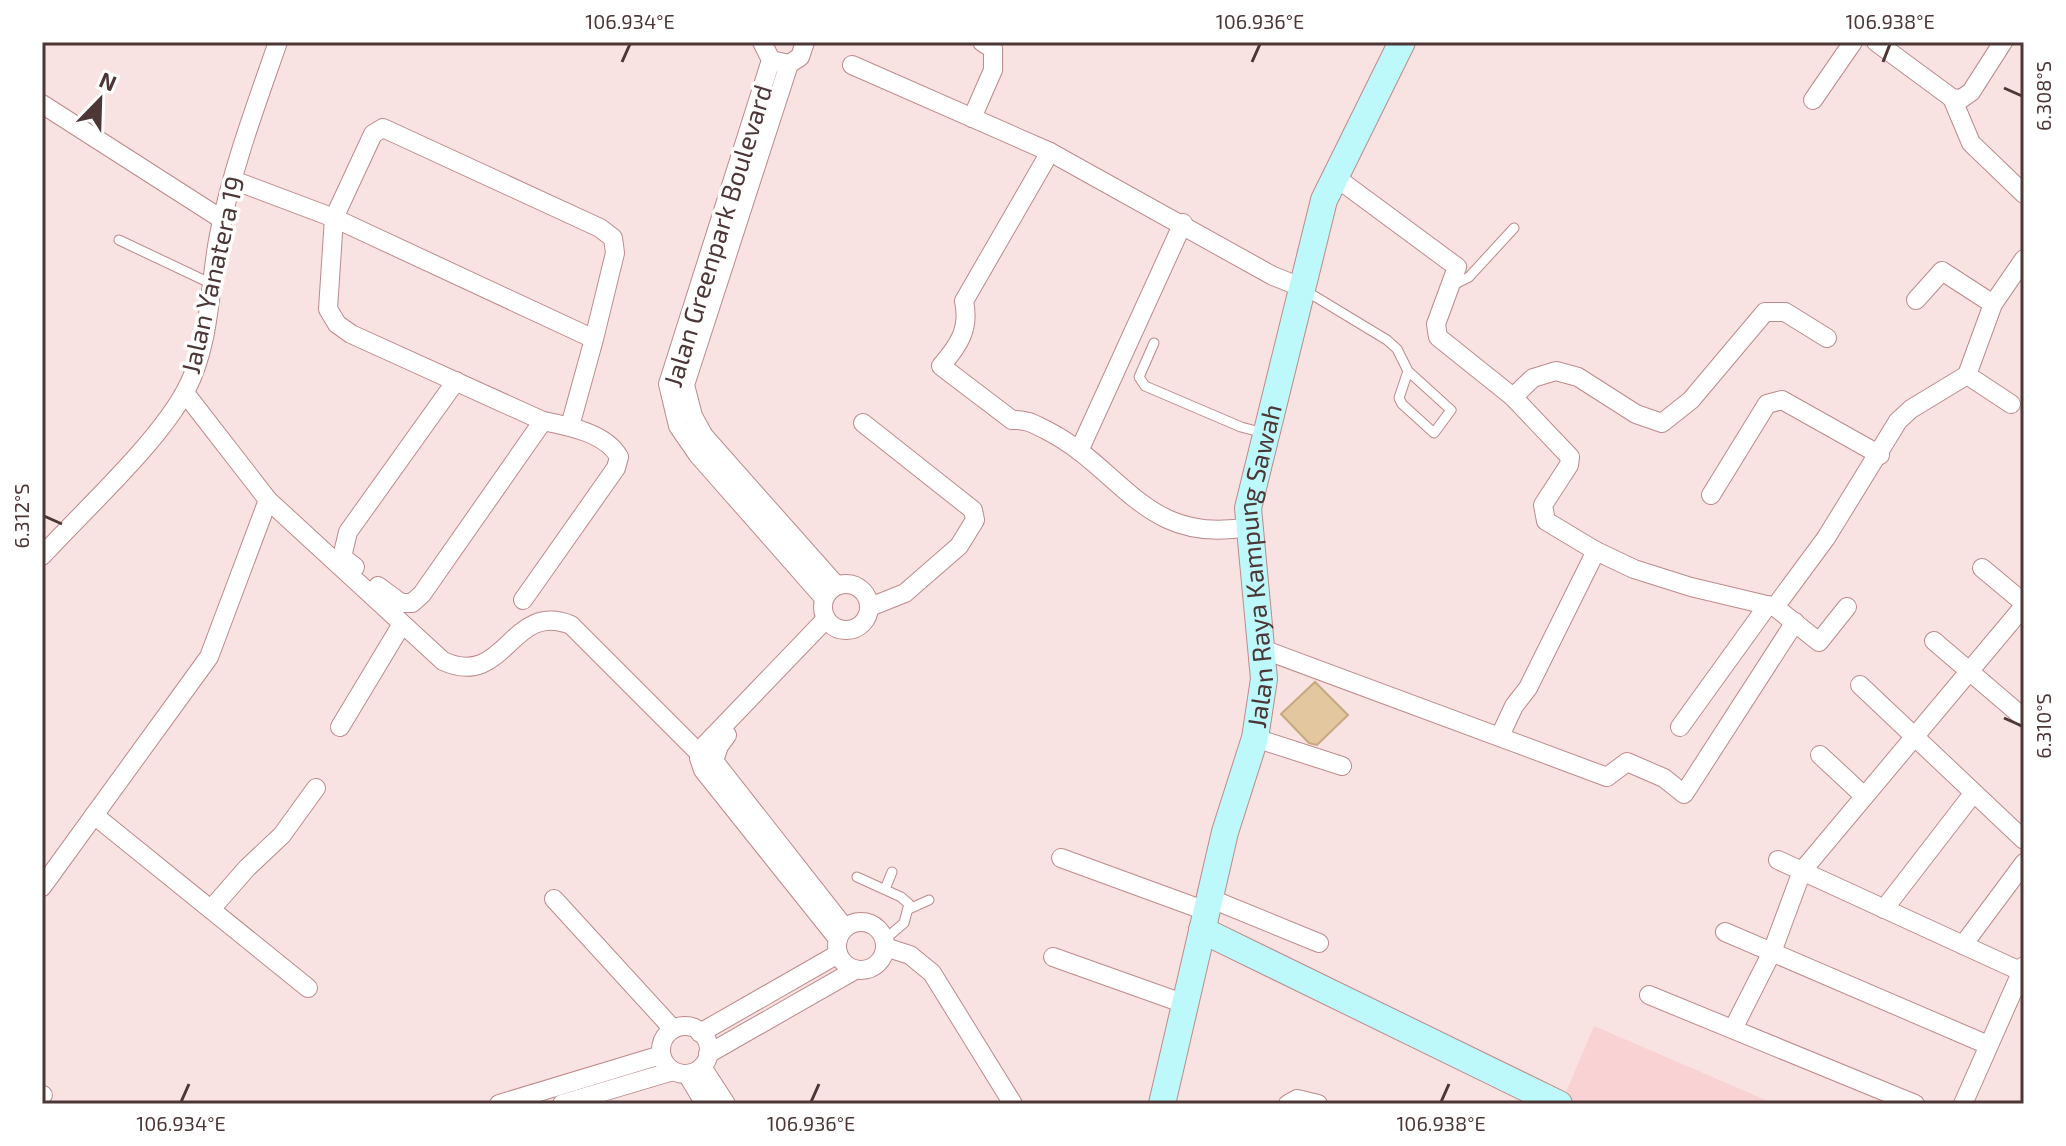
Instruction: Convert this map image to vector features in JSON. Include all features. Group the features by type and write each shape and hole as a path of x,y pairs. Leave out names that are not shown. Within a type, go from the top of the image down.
{"street":[{"name":"Jalan Yanatera 19","path":"42,556 153,436 185,393 199,361 223,220 233,180 278,42"},
{"path":"762,42 780,62"},
{"name":"Jalan Greenpark Boulevard","path":"805,42 800,57 780,62 685,385 687,400 704,436 830,591"},
{"path":"972,118 993,70 993,49 982,42"},
{"name":"Jalan Raya Kampung Sawah","path":"1162,1104 1225,832 1255,738 1264,679 1248,508 1310,288 1331,194 1402,42"},
{"path":"1813,100 1853,42"},
{"path":"1876,42 1952,98 1961,99 1971,92 2003,42"},
{"path":"852,65 1050,152 1183,223 1273,276 1310,288"},
{"path":"1952,98 1971,143 2024,194"},
{"path":"42,104 223,220"},
{"path":"523,600 616,468 619,457 614,448 570,426 543,421 337,324 328,309 334,218 373,134 383,128 600,228 613,238 615,253 570,426"},
{"path":"1050,152 964,301 968,318 965,333 941,366 1012,420 1024,419 1079,451 1133,500 1179,524 1222,532 1248,527"},
{"path":"233,180 334,218 594,339"},
{"path":"1331,194 1454,263 1457,272 1436,324 1438,337 1513,397 1571,459 1543,505 1543,517 1596,551 1691,587 1771,606 1819,642 1847,607"},
{"path":"1079,451 1183,223"},
{"path":"1680,727 1826,538 1880,455 1898,421 1911,409 1967,375 1993,304 2024,259"},
{"path":"1916,300 1942,271 1993,304"},
{"path":"1513,397 1533,378 1556,371 1578,377 1636,414 1662,423 1691,400 1765,312 1785,312 1827,338"},
{"path":"1967,375 2011,404"},
{"path":"456,381 348,532 344,544 342,557 401,603 412,603 422,594 543,421"},
{"path":"185,393 268,500 443,661 461,669 476,668 543,618 571,625 700,754 703,770 840,940"},
{"path":"1711,495 1767,404 1773,401 1782,400 1880,455"},
{"path":"863,423 973,510 975,520 959,546 905,593 870,607"},
{"path":"42,887 209,657 268,500"},
{"path":"1500,736 1535,674 1596,551"},
{"path":"1733,1029 1772,952 1802,871 2024,605 1982,568"},
{"path":"829,624 850,631 865,623 870,607 865,592 852,584 830,591 829,624 728,733 714,761 840,940 844,964 855,970"},
{"path":"1262,649 1607,777 1627,762 1664,778 1684,794 1795,622"},
{"path":"340,727 402,624"},
{"path":"700,754 829,624"},
{"path":"1934,641 2024,718"},
{"path":"1860,685 1972,795 2024,840"},
{"path":"1255,738 1342,766"},
{"path":"1820,755 1863,795"},
{"path":"212,908 247,868 282,835 316,788"},
{"path":"1884,909 1972,795"},
{"path":"94,815 308,988"},
{"path":"1061,858 1205,913 1319,943"},
{"path":"1778,860 2022,969 1963,1104"},
{"path":"1963,945 2024,863"},
{"path":"554,899 673,1029"},
{"path":"1205,913 1559,1104"},
{"path":"700,1033 840,940 852,924 868,923 885,944 910,955 932,973 1013,1104"},
{"path":"1725,932 1988,1045"},
{"path":"562,1104 692,1067 855,970 876,966 885,944"},
{"path":"1053,957 1185,1004"},
{"path":"1649,995 1915,1104"},
{"path":"661,1055 664,1037 673,1029 682,1027 700,1033 707,1043 692,1067"},
{"path":"499,1104 661,1055 692,1067 726,1104"},
{"path":"692,1067 705,1104"},
{"path":"1293,1101 1318,1104"}],"lane":[{"path":"1451,286 1469,277 1514,228"},
{"path":"119,240 212,284"},
{"path":"1310,288 1387,340 1397,349 1408,371 1451,410 1434,433 1399,398 1408,371"},
{"path":"1154,343 1139,377 1145,386 1241,427 1267,434"},
{"path":"885,889 892,872"},
{"path":"857,877 906,901 909,909 904,923 885,944"},
{"path":"909,909 929,900"}],"shaded area":[{"path":"1594,1026 1775,1104 1561,1104"}],"building":[{"path":"1315,682 1348,715 1317,745 1309,743 1281,714"}]}
